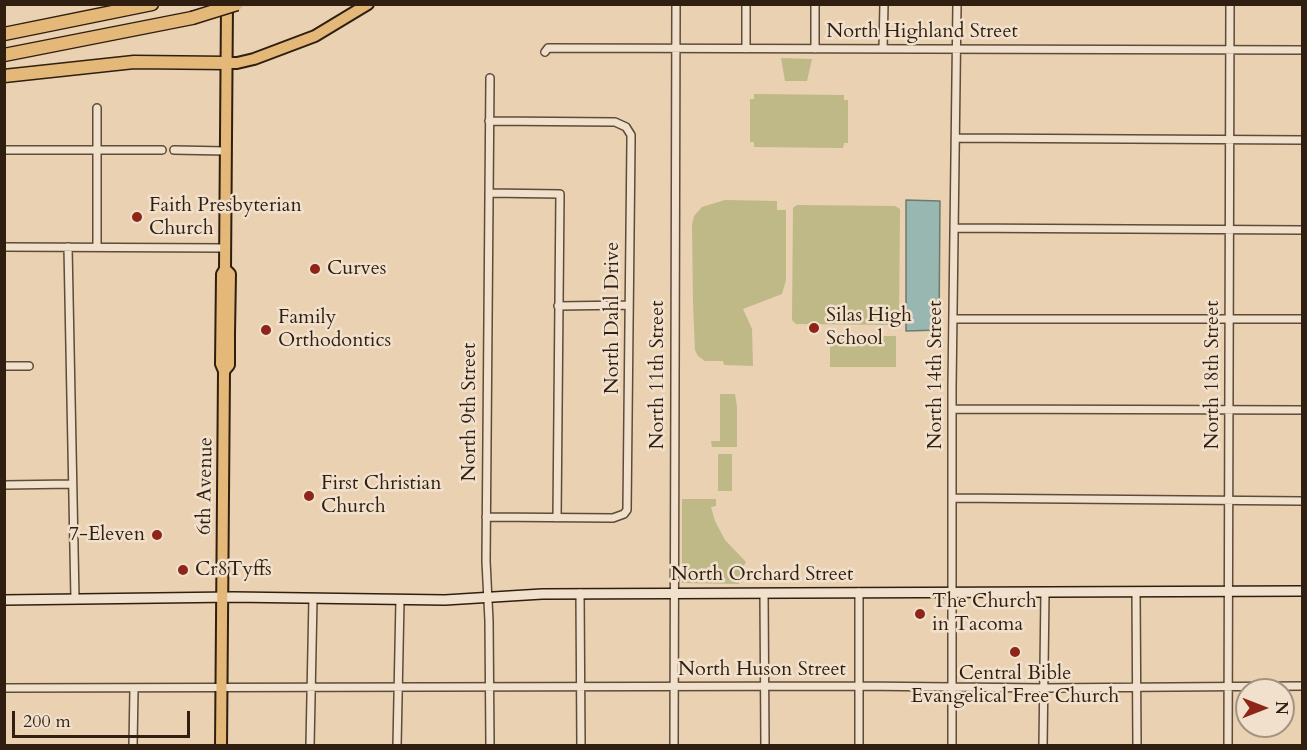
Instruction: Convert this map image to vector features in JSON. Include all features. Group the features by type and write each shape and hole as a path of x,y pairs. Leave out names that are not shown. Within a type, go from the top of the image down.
{"highway":[{"path":"4,34 152,4"},
{"path":"4,55 192,18 237,4"},
{"path":"4,76 134,62 227,63"}],"main road":[{"name":"6th Avenue","path":"221,746 224,371 229,365 230,334 230,274 225,269 227,4"},
{"path":"227,63 254,59 315,36 368,4"}],"street":[{"name":"North 11th Street","path":"674,746 675,4"},
{"path":"746,4 746,49"},
{"path":"815,4 815,49"},
{"path":"883,49 884,4"},
{"name":"North 14th Street","path":"952,746 952,409 957,4"},
{"name":"North 18th Street","path":"1228,746 1230,4"},
{"name":"North Highland Street","path":"545,52 548,48 1302,50"},
{"name":"North 9th Street","path":"490,78 486,517 490,746"},
{"path":"97,108 97,247"},
{"name":"North Dahl Drive","path":"489,121 610,122 622,124 629,130 631,141 628,505 624,514 613,518 557,518"},
{"path":"956,138 1302,140"},
{"path":"4,150 162,150"},
{"path":"174,150 226,151"},
{"path":"486,517 557,518 560,194 489,193"},
{"path":"954,228 1302,230"},
{"path":"4,247 225,248"},
{"path":"68,247 75,599"},
{"path":"558,306 629,305"},
{"path":"953,319 1302,319"},
{"path":"4,366 29,366"},
{"path":"952,409 1302,410"},
{"path":"4,485 72,484"},
{"path":"952,498 1302,501"},
{"path":"1136,591 1137,746"},
{"name":"North Orchard Street","path":"4,600 222,597 400,600 580,593 1302,591"},
{"path":"859,592 859,746"},
{"path":"1043,746 1045,592"},
{"path":"580,593 581,746"},
{"path":"764,593 765,746"},
{"path":"310,746 314,598"},
{"path":"397,746 400,600"},
{"name":"North Huson Street","path":"4,688 1302,686"},
{"path":"134,689 134,746"}],"shaded area":[{"path":"781,58 812,59 807,81 785,81"},
{"path":"754,94 844,95 844,100 848,100 848,143 844,143 843,148 754,147 754,142 750,142 750,99 754,99"},
{"path":"725,200 777,201 777,210 786,210 786,280 782,294 743,309 752,329 753,366 724,365 723,361 705,361 698,356 695,350 692,225 694,216 702,207"},
{"path":"797,205 895,206 900,209 899,321 895,325 796,324 792,320 793,208"},
{"path":"830,336 896,336 896,367 830,367"},
{"path":"720,394 735,394 737,447 712,447 711,441 720,441"},
{"path":"718,454 732,454 732,491 718,491"},
{"path":"682,499 716,499 716,506 711,507 715,521 725,540 746,562 741,571 739,584 682,583"}],"water":[{"path":"906,200 940,201 939,330 906,331"}],"place":[{"name":"Faith Presbyterian Church","path":"137,217"},
{"name":"Curves","path":"315,269"},
{"name":"Silas High School","path":"814,328"},
{"name":"Family Orthodontics","path":"266,330"},
{"name":"First Christian Church","path":"309,496"},
{"name":"7-Eleven","path":"157,535"},
{"name":"Cr8Tyffs","path":"183,570"},
{"name":"The Church in Tacoma","path":"920,614"},
{"name":"Central Bible Evangelical Free Church","path":"1015,652"}]}
